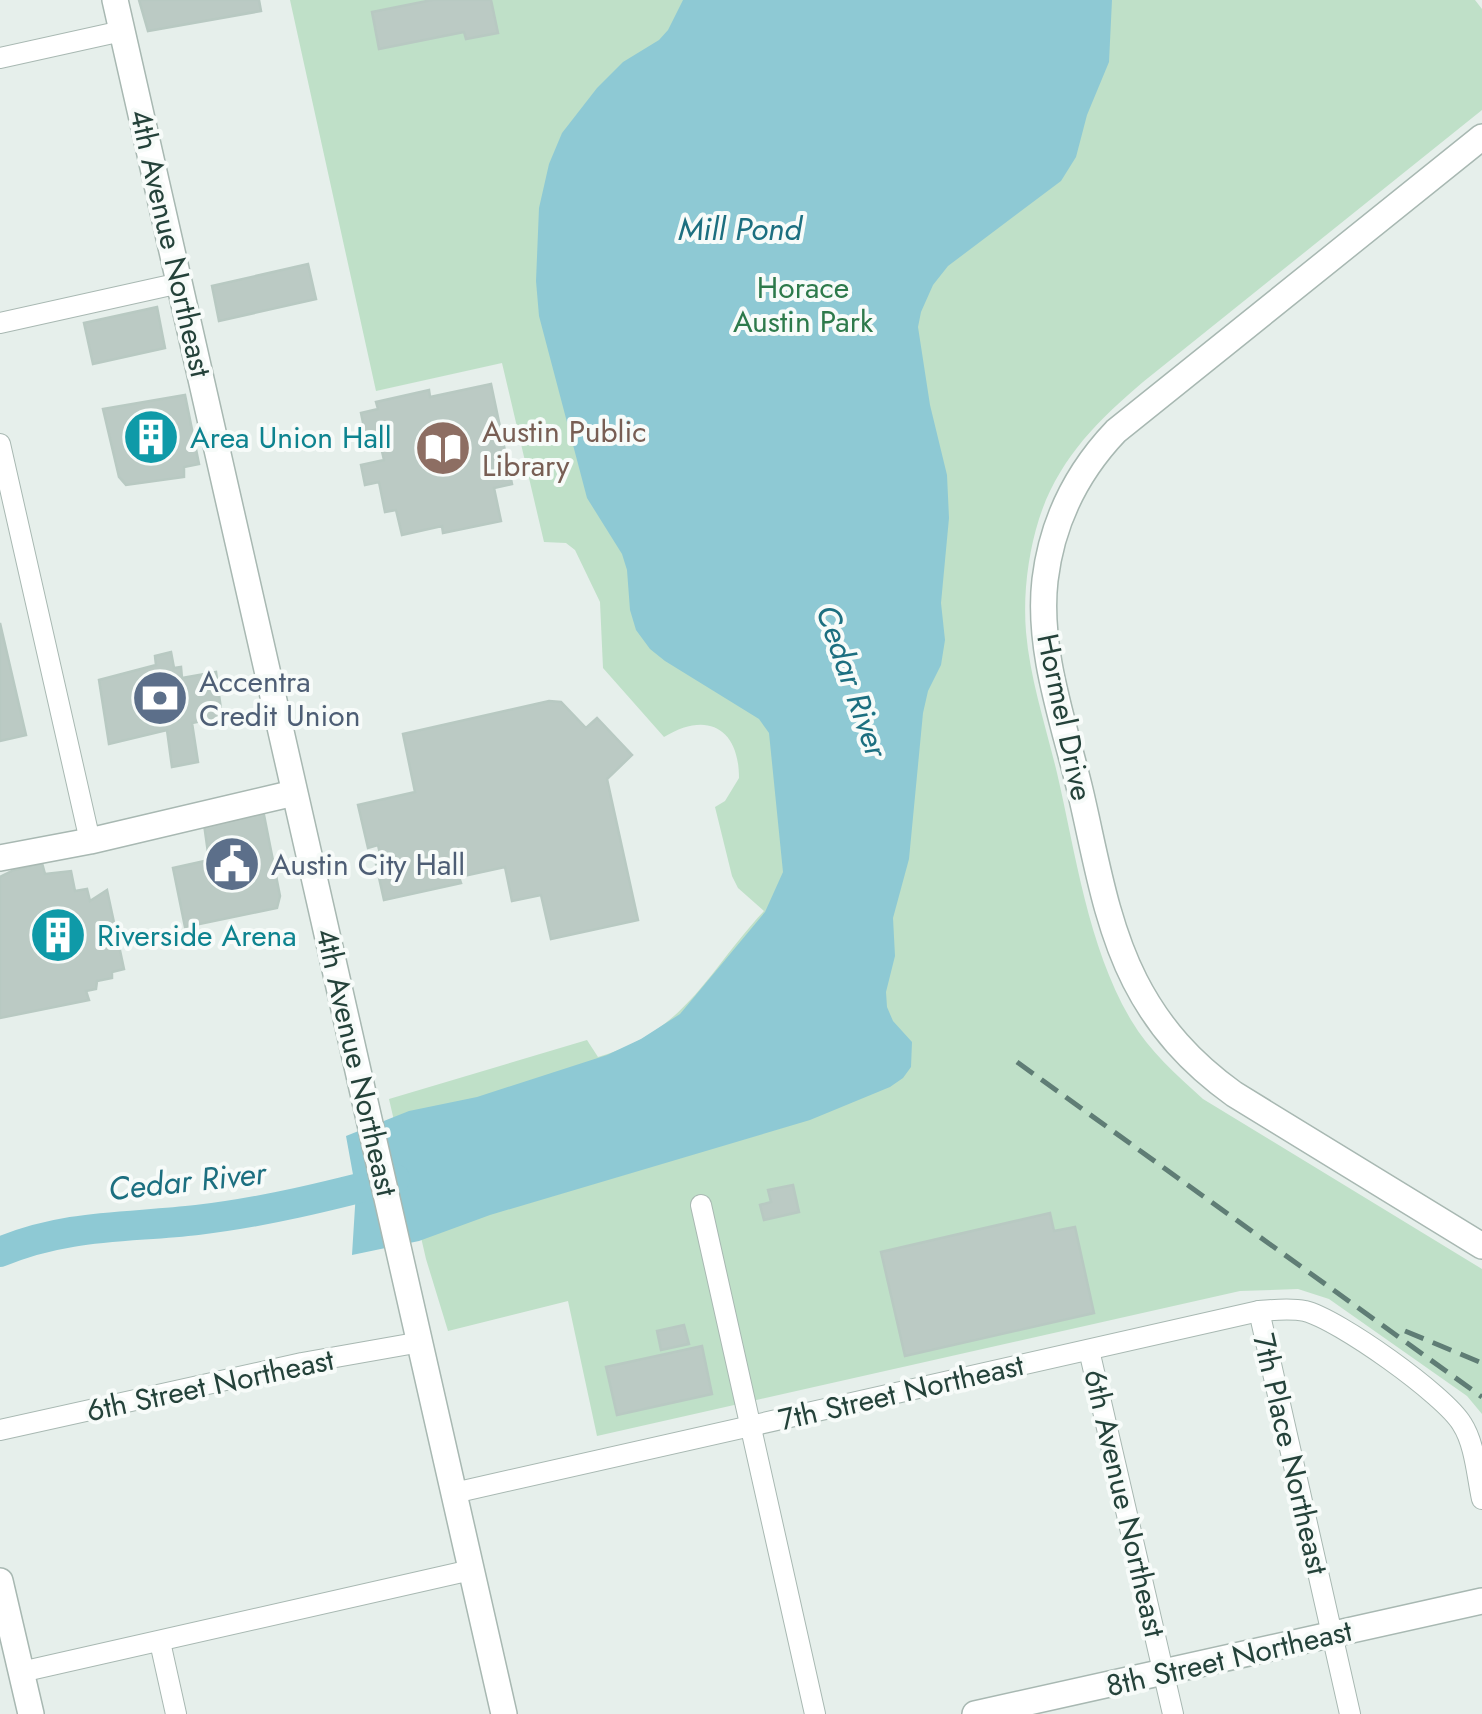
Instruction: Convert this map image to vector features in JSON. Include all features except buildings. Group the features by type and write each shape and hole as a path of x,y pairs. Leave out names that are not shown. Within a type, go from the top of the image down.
{"street":[{"name":"4th Avenue Northeast","path":"116,0 504,1714"},
{"path":"0,58 122,31"},
{"name":"Hormel Drive","path":"1482,137 1141,410 1094,455 1058,519 1049,554 1044,604 1048,657 1112,922 1136,983 1164,1030 1198,1066 1234,1094 1482,1246"},
{"path":"0,323 180,283"},
{"path":"0,444 90,841"},
{"path":"0,858 294,793"},
{"path":"700,1205 815,1714"},
{"name":"7th Street Northeast","path":"454,1493 1258,1311 1283,1309 1306,1312 1346,1330 1442,1400 1464,1426 1482,1499"},
{"name":"7th Place Northeast","path":"1258,1311 1350,1714"},
{"name":"6th Street Northeast","path":"0,1430 302,1363 421,1342"},
{"name":"6th Avenue Northeast","path":"1090,1350 1173,1714"},
{"path":"22,1672 471,1570"},
{"path":"0,1582 6,1636 22,1672 31,1714"},
{"name":"8th Street Northeast","path":"975,1714 1482,1601"},
{"path":"160,1642 176,1714"}],"green space":[{"name":"Horace Austin Park","path":"290,0 1475,0 1482,9 1482,110 1143,382 1095,427 1057,478 1039,519 1027,575 1025,618 1035,685 1085,900 1104,962 1131,1020 1155,1052 1203,1099 1482,1269 1482,1414 1467,1396 1329,1299 1298,1289 1240,1291 597,1436 568,1301 448,1331 426,1259 389,1099 587,1040 598,1057 628,1046 675,1015 764,911 738,888 732,876 715,807 725,801 739,778 733,746 717,729 706,725 679,729 664,737 603,668 600,602 575,550 566,543 544,542 502,363 376,391"}],"water":[{"name":"Mill Pond","path":"683,0 1112,0 1109,62 1087,115 1076,157 1061,181 948,266 933,285 918,327 930,405 947,475 949,518 941,603 945,640 941,665 928,691 923,713 909,859 893,918 895,956 886,992 893,1021 912,1042 911,1067 890,1087 810,1120 490,1215 419,1241 352,1255 356,1191 346,1136 409,1111 477,1097 607,1055 641,1039 680,1014 765,912 783,872 769,733 759,719 665,661 636,630 627,570 622,554 587,498 539,316 539,208 549,164 562,133 623,62 659,40"}],"waterway":[{"name":"Cedar River","path":"0,1252 49,1236 247,1213 395,1179"}],"railway":[{"path":"1017,1062 1482,1397"},
{"path":"1405,1331 1482,1363"}],"place":[{"name":"Area Union Hall","path":"151,437"},
{"name":"Austin Public Library","path":"443,448"},
{"name":"Accentra Credit Union","path":"160,698"},
{"name":"Austin City Hall","path":"232,864"},
{"name":"Riverside Arena","path":"58,935"}]}
